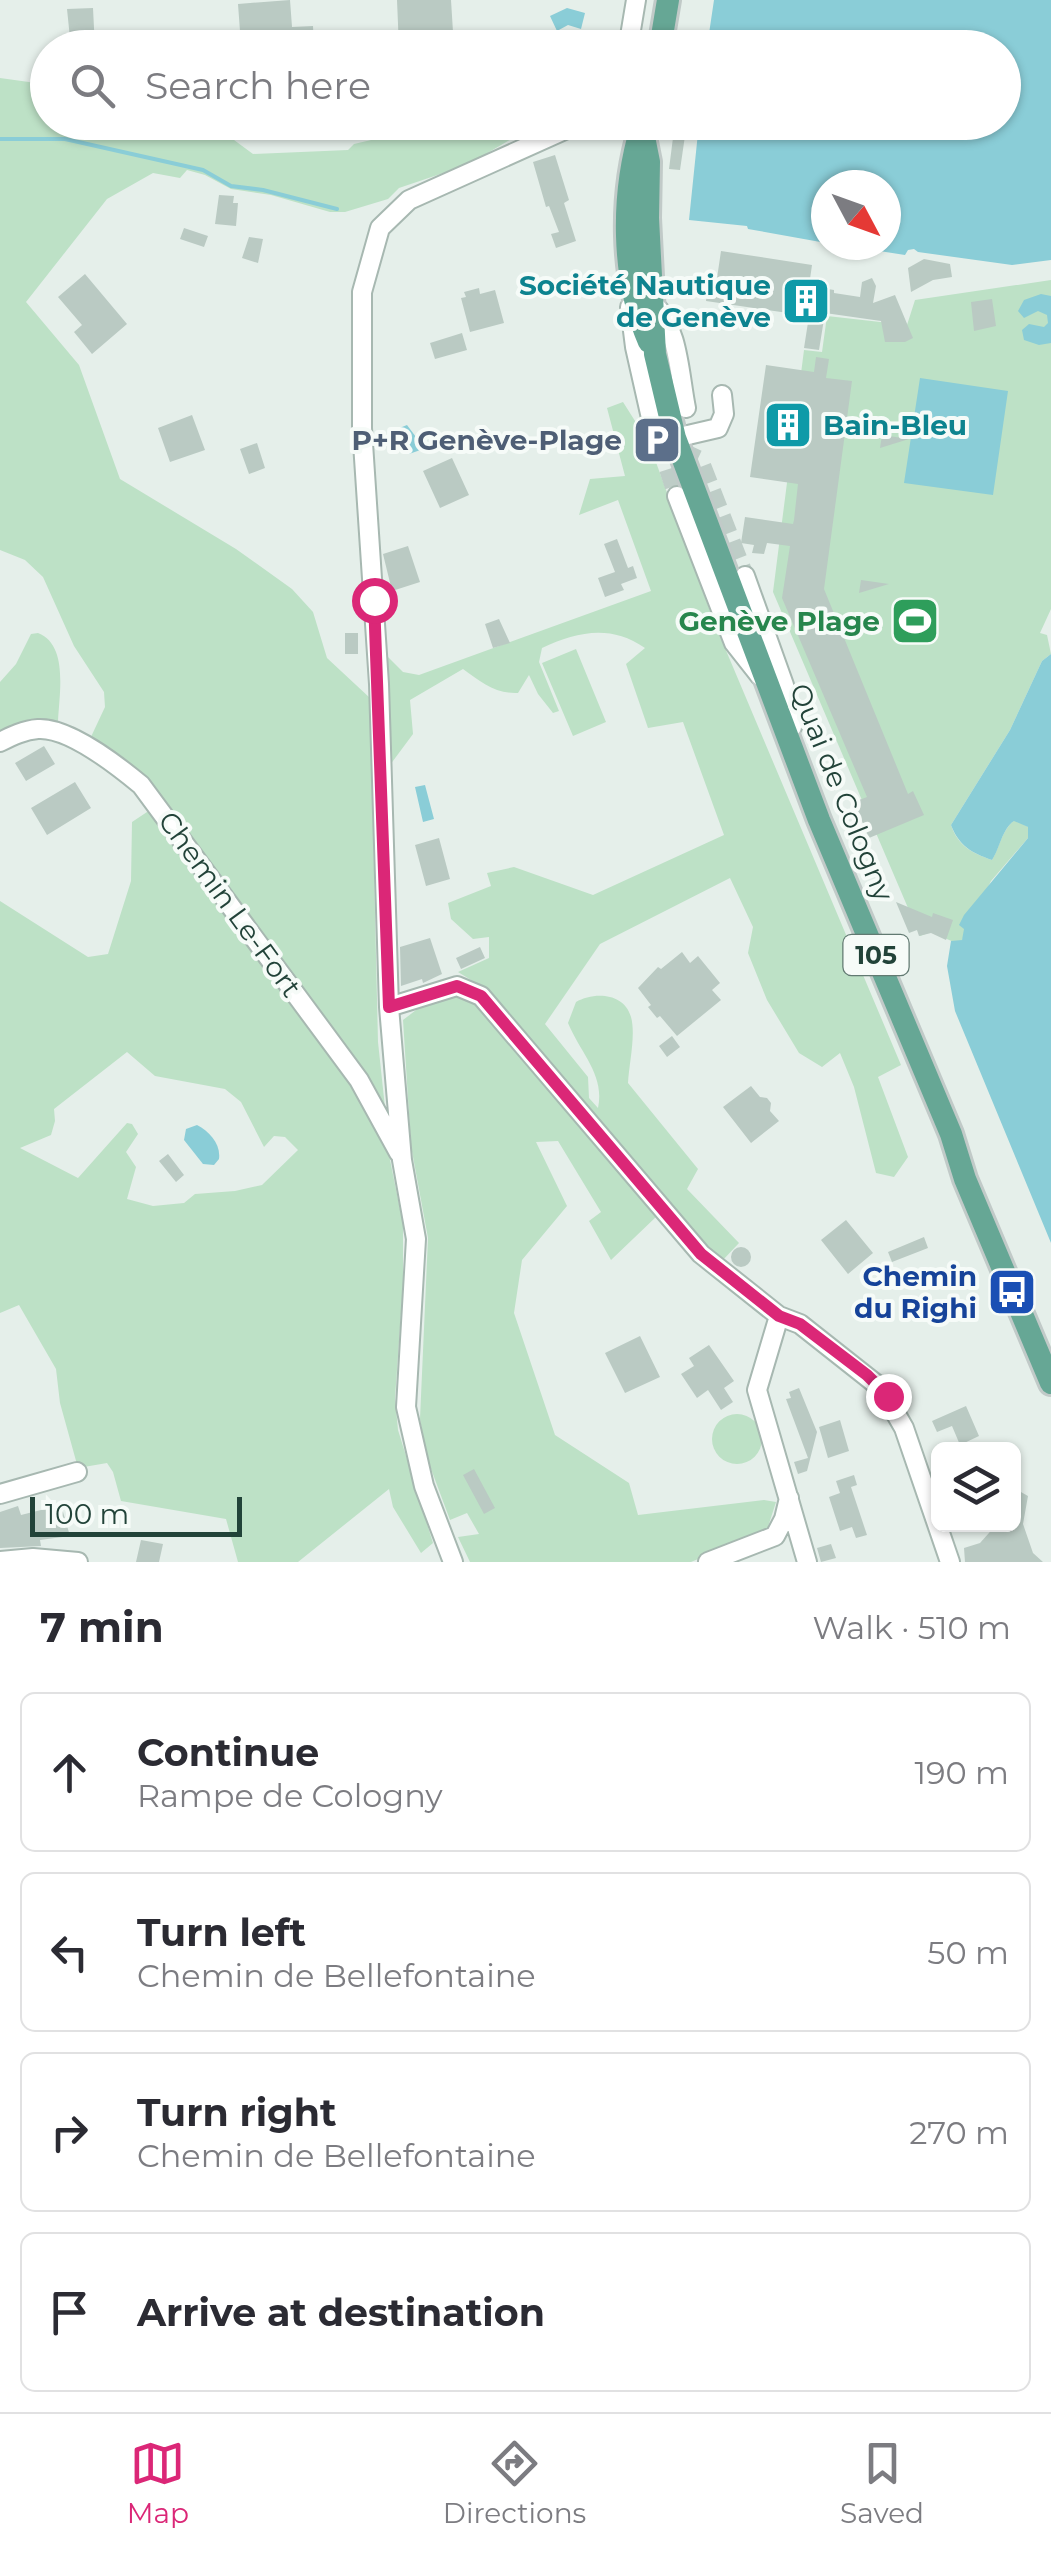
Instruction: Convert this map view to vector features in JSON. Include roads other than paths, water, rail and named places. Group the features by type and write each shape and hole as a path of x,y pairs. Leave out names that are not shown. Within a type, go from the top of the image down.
{"main road":[{"path":"663,30 668,0"},
{"name":"Quai de Cologny","path":"637,140 631,162 630,276 638,317 655,354"},
{"name":"Quai de Cologny","path":"645,140 650,162 648,218 655,354 675,438 802,776 952,1134 965,1179 994,1229 1051,1348"},
{"name":"Quai de Cologny","path":"994,1229 1051,1382"}],"street":[{"path":"631,30 636,0"},
{"path":"454,1562 424,1486 408,1424 406,1385 416,1238 402,1160 389,1007 379,684 362,428 362,292 376,235 399,207 536,140"},
{"path":"630,276 632,334 651,418"},
{"path":"653,304 665,315 671,329 686,408"},
{"path":"675,438 718,428 724,414 722,394"},
{"path":"677,496 734,643 769,688"},
{"path":"745,576 784,686 802,776"},
{"name":"Chemin Le-Fort","path":"0,742 20,732 52,730 109,761 142,786 359,1080 402,1160"},
{"path":"389,1007 457,986 481,996 691,1244 779,1316 800,1324 867,1375 888,1396 904,1428 950,1562"},
{"path":"779,1316 757,1390 807,1562"},
{"path":"0,1494 76,1472"},
{"path":"708,1562 775,1536 789,1497"},
{"path":"0,1560 78,1562"}],"water":[{"path":"714,0 1051,0 1051,260 1012,265 914,249 901,254 901,170 811,170 811,240 747,226 689,220 697,140 1021,140 1021,30 710,30"},
{"path":"567,8 585,13 581,29 568,25 557,30 550,16"},
{"path":"1041,294 1051,296 1051,343 1039,345 1024,340 1022,330 1029,324 1044,327 1047,315 1038,311 1024,318 1018,311 1024,300"},
{"path":"920,378 1008,391 993,495 904,483"},
{"path":"407,425 416,437 425,438 429,447 409,454 397,429"},
{"path":"1051,654 1051,1243 955,1011 947,966 951,941 962,940 964,929 959,925 964,915 1028,838 1028,827 1014,821 992,860 967,848 951,825 1010,730 1042,661"},
{"path":"425,785 434,819 423,822 415,787"},
{"path":"197,1125 216,1143 219,1159 214,1165 203,1164 184,1140 186,1129"}],"waterway":[{"path":"0,139 30,139"},
{"path":"69,140 203,170 231,186 337,209"}],"tunnel":[{"path":"651,418 677,496"},
{"path":"657,440 700,460 745,576"}],"place":[{"name":"Société Nautique de Genève","path":"806,301"},
{"name":"Bain-Bleu","path":"788,425"},
{"name":"P+R Genève-Plage","path":"657,440"},
{"name":"Genève Plage","path":"915,621"},
{"name":"Chemin du Righi","path":"1012,1292"}]}
